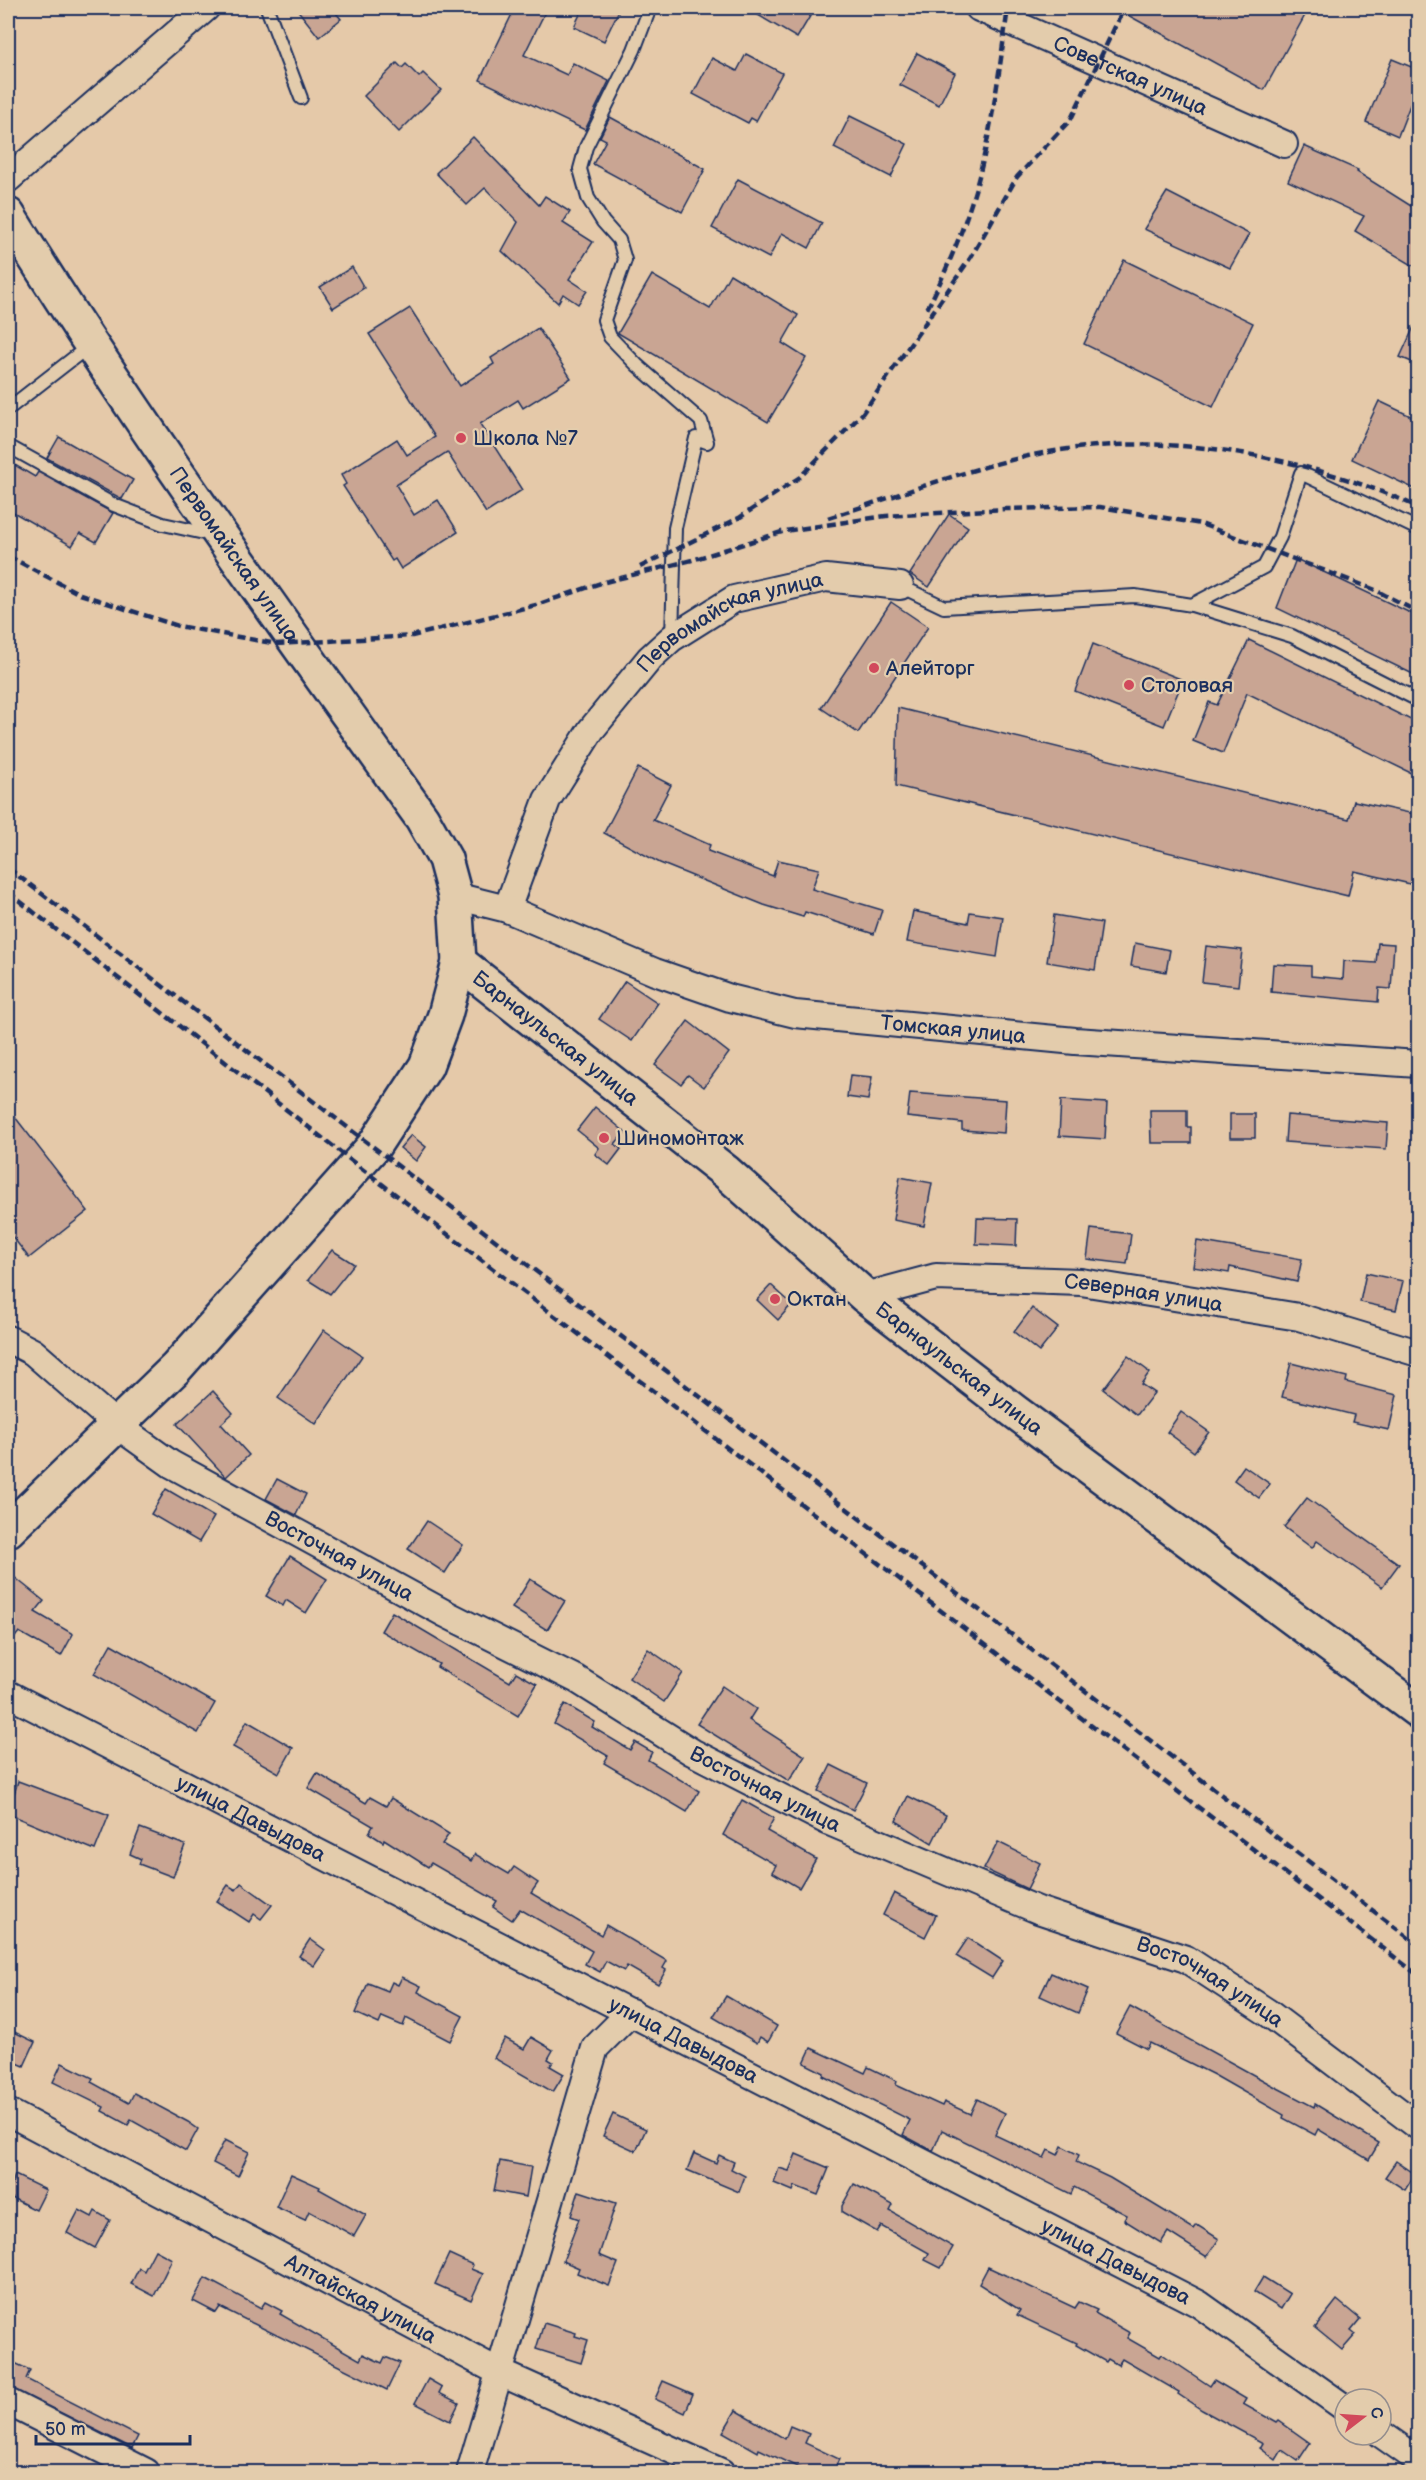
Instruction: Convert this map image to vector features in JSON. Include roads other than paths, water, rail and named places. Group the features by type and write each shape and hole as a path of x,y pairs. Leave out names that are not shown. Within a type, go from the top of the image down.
{"main road":[{"name":"Первомайская улица","path":"8,215 89,346 220,537 422,818 445,859 455,896 459,962 445,1016 426,1066 373,1147 176,1368 8,1530"},
{"name":"Барнаульская улица","path":"459,962 726,1172 865,1296 1023,1418 1419,1711"}],"street":[{"path":"8,179 206,8"},
{"name":"Советская улица","path":"979,8 1284,144"},
{"name":"Первомайская улица","path":"507,909 547,800 591,730 650,658 672,638 734,599 826,578 900,586"},
{"path":"455,896 507,909"},
{"name":"Томская улица","path":"507,909 655,972 730,998 795,1014 1075,1041 1419,1064"},
{"name":"Северная улица","path":"865,1296 936,1277 1081,1282 1299,1317 1419,1353"},
{"name":"Восточная улица","path":"8,1339 33,1352 118,1426 190,1475 444,1613 576,1679 692,1752 827,1821 1038,1910 1186,1959 1267,2012 1419,2126"},
{"name":"улица Давыдова","path":"8,1694 1199,2304 1333,2399"},
{"path":"470,2472 595,2048 631,2012"},
{"name":"Алтайская улица","path":"8,2112 501,2373 721,2472"},
{"path":"8,2402 146,2472"},
{"path":"1393,2442 1419,2460"}],"lane":[{"path":"267,8 301,98"},
{"path":"650,8 634,50 586,147 580,170 588,198 603,222 619,240 625,260 604,320 610,337 637,365 701,421 707,442 696,438 675,528 672,638"},
{"path":"8,410 89,346"},
{"path":"8,446 114,505 163,524 220,537"},
{"path":"1192,604 1264,567 1280,537 1301,473 1419,529"},
{"path":"900,586 944,607 1135,596 1192,604 1292,636 1419,700"}],"railway":[{"path":"927,309 956,246 978,180 992,116 1008,8"},
{"path":"640,567 739,518 800,477 862,414 971,257 1017,177 1071,119 1124,8"},
{"path":"828,518 1003,462 1077,448 1127,445 1177,446 1227,451 1276,460 1324,472 1418,507"},
{"path":"8,556 80,594 178,626 277,644 412,636 536,605 601,583 692,560 785,531 886,516 1005,509 1100,507 1201,524 1373,589 1418,612"},
{"path":"8,868 1418,1945"},
{"path":"8,892 357,1165 1418,1975"}],"place":[{"name":"Школа №7","path":"461,438"},
{"name":"Алейторг","path":"874,668"},
{"name":"Столовая","path":"1129,685"},
{"name":"Шиномонтаж","path":"604,1138"},
{"name":"Октан","path":"775,1299"}]}
